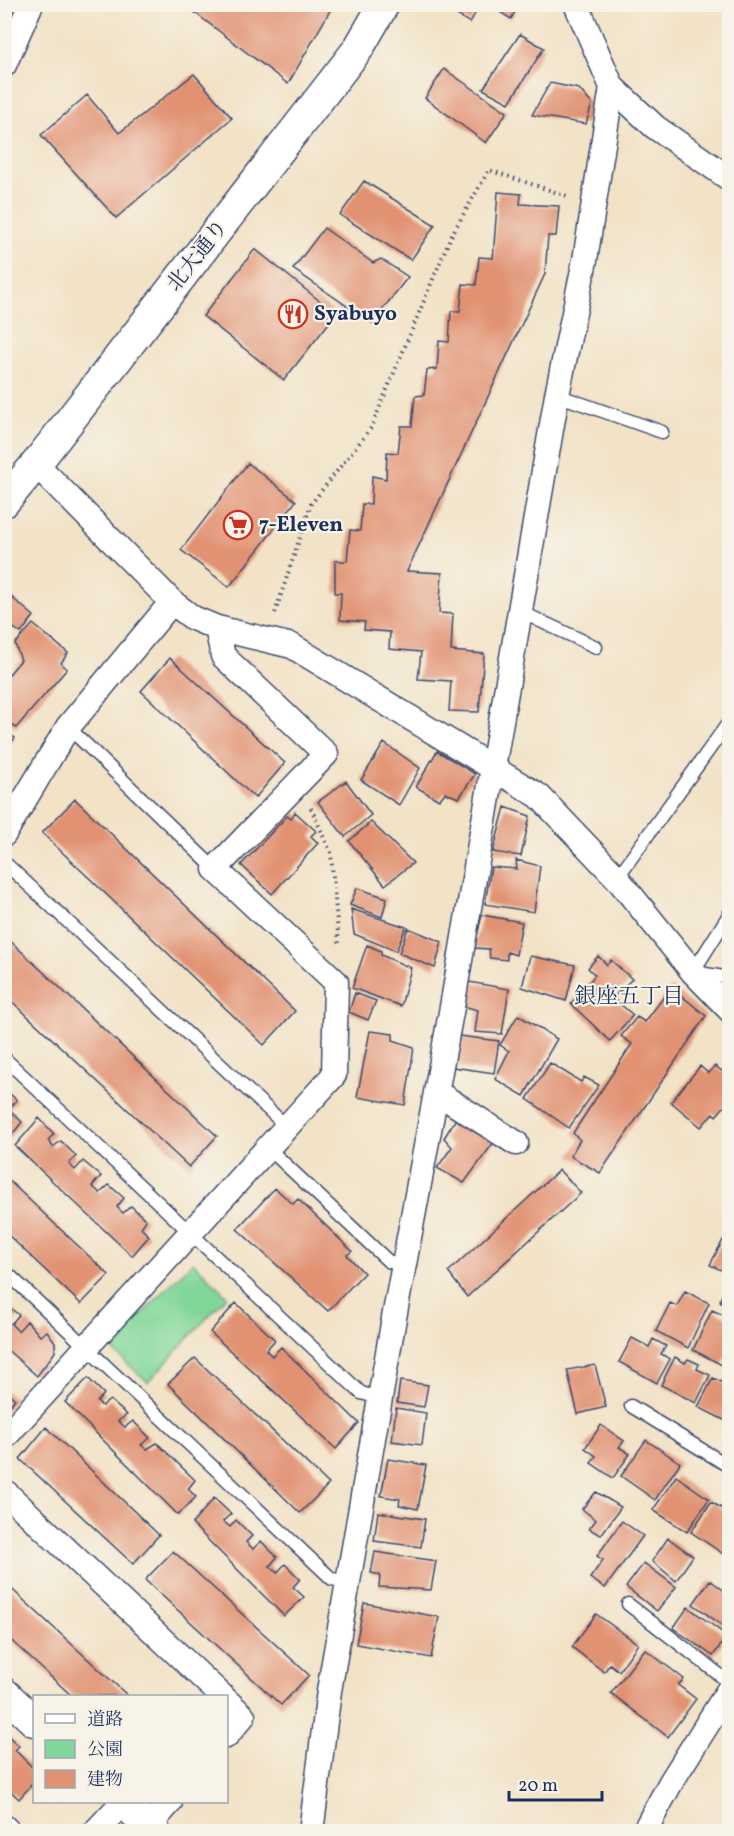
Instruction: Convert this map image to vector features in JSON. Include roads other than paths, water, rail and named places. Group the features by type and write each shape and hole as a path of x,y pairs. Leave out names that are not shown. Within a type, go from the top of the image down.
{"street":[{"path":"4,65 31,4"},
{"name":"北大通り","path":"4,502 36,464 357,49 384,4"},
{"path":"576,4 612,87 655,127 729,179"},
{"path":"311,1832 329,1691 521,612 557,395 585,260 612,87"},
{"path":"36,464 172,602 193,618 217,628 292,646 539,795 617,878 693,972 729,1010"},
{"path":"4,834 68,727 172,602"},
{"path":"4,1438 334,1075 336,982 215,869 326,754 223,656 217,628"},
{"path":"436,1092 516,1143"},
{"path":"4,1491 221,1695"},
{"path":"644,1832 671,1782 729,1688"},
{"path":"4,1693 33,1719"},
{"path":"228,1702 243,1716 228,1734"},
{"path":"94,1832 122,1803"},
{"path":"124,1803 152,1829 169,1803"},
{"path":"4,1827 9,1832"}],"lane":[{"path":"557,395 662,432"},
{"path":"521,612 596,647"},
{"path":"617,878 726,726"},
{"path":"68,727 215,869"},
{"path":"4,862 287,1127"},
{"path":"729,913 693,972 729,978"},
{"path":"4,1058 361,1393 380,1398"},
{"path":"268,1148 388,1261 404,1266"},
{"path":"4,1270 332,1579 348,1582"},
{"path":"631,1406 729,1467"},
{"path":"628,1604 729,1683"}],"place":[{"name":"Syabuyo","path":"293,314"},
{"name":"7-Eleven","path":"238,525"}],"district":[{"name":"銀座五丁目","path":"629,997"}]}
